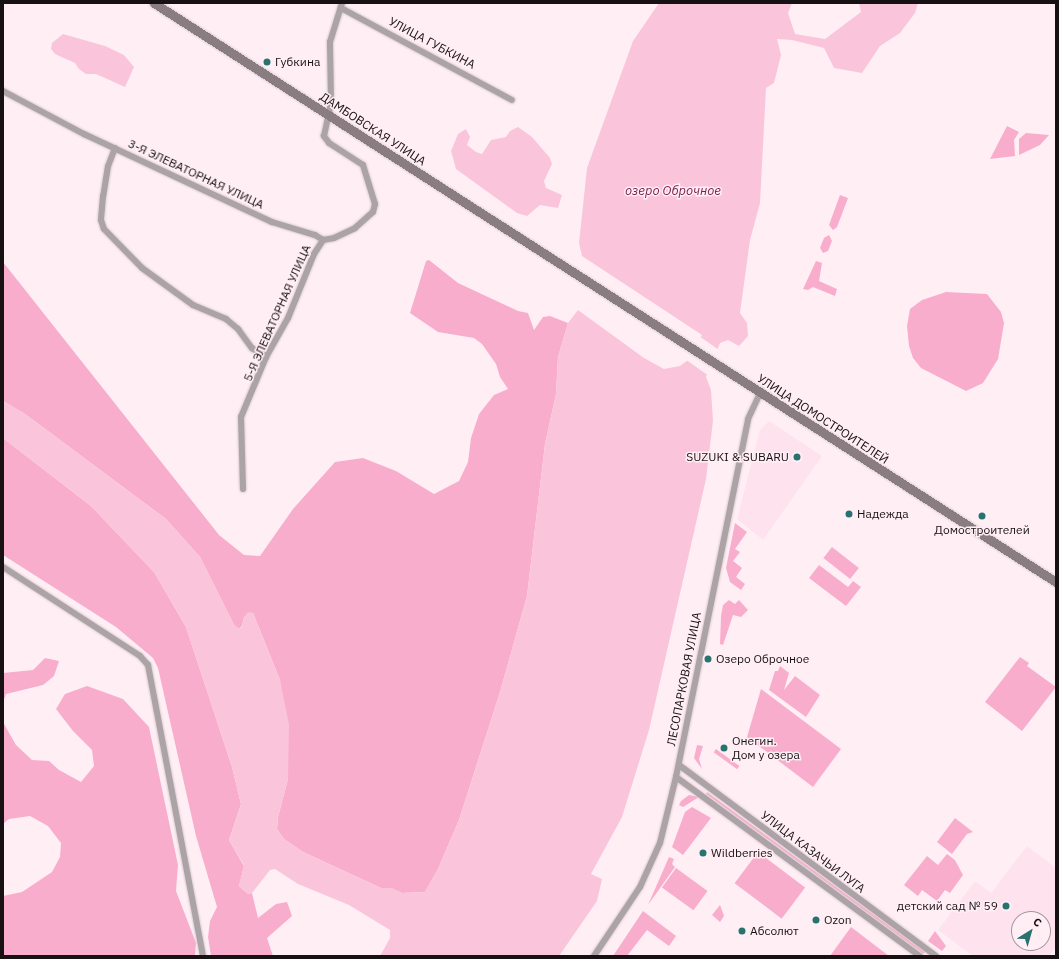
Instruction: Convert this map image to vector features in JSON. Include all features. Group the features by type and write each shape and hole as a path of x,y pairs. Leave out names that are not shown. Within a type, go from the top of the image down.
{"main road":[{"name":"ДАМБОВСКАЯ УЛИЦА","path":"154,3 578,275"},
{"name":"УЛИЦА ДОМОСТРОИТЕЛЕЙ","path":"578,275 1056,582"}],"street":[{"name":"УЛИЦА ГУБКИНА","path":"323,240 355,228 372,212 375,204 363,165 325,140 324,136 329,115 332,85 329,56 342,5 512,100"},
{"name":"3-Я ЭЛЕВАТОРНАЯ УЛИЦА","path":"3,91 116,148 272,222 315,235 323,240"},
{"path":"116,148 108,166 104,188 101,220 104,229 142,268 193,305 226,319 238,329 252,348 266,357"},
{"name":"5-Я ЭЛЕВАТОРНАЯ УЛИЦА","path":"243,489 241,417 266,357 288,318 314,254 323,240"},
{"name":"ЛЕСОПАРКОВАЯ УЛИЦА","path":"594,956 640,887 660,843 679,765 748,418 760,393"},
{"path":"3,567 140,656 148,665 203,956"},
{"name":"УЛИЦА КАЗАЧЬИ ЛУГА","path":"679,765 936,956"},
{"name":"УЛИЦА КАЗАЧЬИ ЛУГА","path":"676,777 920,956"}],"shaded area":[{"path":"1007,126 1019,132 1014,140 1015,156 990,159"},
{"path":"1026,133 1049,135 1040,145 1019,155 1019,139"},
{"path":"840,195 848,198 837,227 833,230 829,225"},
{"path":"829,235 832,241 828,251 823,253 820,248 824,238"},
{"path":"429,260 458,283 518,311 528,313 534,330 543,317 550,316 568,323 558,357 556,394 545,444 527,596 500,692 459,820 438,869 425,892 402,893 391,888 381,888 303,852 284,839 277,829 278,817 288,779 280,680 253,613 244,617 242,626 239,629 234,625 200,557 166,519 25,414 3,401 3,262 219,535 244,555 260,556 293,509 335,462 363,458 396,471 434,494 459,481 468,462 471,438 479,414 494,395 508,389 500,377 496,364 482,344 474,338 438,332 410,313 426,261"},
{"path":"816,261 822,263 819,281 837,289 835,296 813,287 808,290 803,289"},
{"path":"946,292 987,294 1001,312 1004,323 998,359 983,383 966,391 921,368 913,358 909,346 907,326 910,309 922,300"},
{"path":"769,421 822,456 763,540 737,519 760,430"},
{"path":"3,438 91,506 154,572 186,627 232,767 241,804 229,840 244,866 239,886 248,894 252,893 258,918 276,904 287,902 292,916 267,938 273,956 211,956 208,937 210,921 217,907 196,836 158,668 153,658 116,627 3,555"},
{"path":"735,523 747,532 735,549 740,552 733,561 742,568 736,577 745,584 741,590 730,582 726,568"},
{"path":"832,547 859,568 850,579 823,558"},
{"path":"819,565 848,587 853,581 861,587 846,606 809,578"},
{"path":"729,600 735,604 739,600 748,610 741,617 733,615 723,645 720,644 721,616 723,605"},
{"path":"1020,657 1029,663 1027,666 1056,687 1022,731 985,702"},
{"path":"45,658 59,661 54,676 43,685 6,694 3,702 3,673 33,670"},
{"path":"780,666 789,673 784,690 795,676 820,695 806,717 769,690 775,671 778,671"},
{"path":"87,686 123,699 149,727 178,865 176,891 196,943 195,956 3,956 3,896 22,892 52,872 60,857 61,843 48,826 30,816 9,819 3,824 3,722 16,745 32,760 49,761 59,770 81,782 94,766 92,750 73,731 56,709 65,694"},
{"path":"761,689 841,749 813,787 747,737"},
{"path":"697,745 703,746 699,759 702,769 694,758"},
{"path":"716,749 739,766 737,769 714,752"},
{"path":"707,792 925,952 923,954 706,794"},
{"path":"689,795 699,797 683,807 679,805 681,801"},
{"path":"692,807 711,818 683,855 672,847 685,812"},
{"path":"955,818 973,832 967,834 952,854 937,842"},
{"name":"детский сад № 59","path":"1027,846 1056,868 1056,947 1049,956 973,956 938,930 975,881 991,893"},
{"path":"758,852 805,888 782,919 735,883"},
{"path":"947,854 955,860 963,875 950,893 945,890 937,901 922,890 918,896 904,885 927,856 938,865"},
{"path":"669,857 674,859 672,864 675,867 648,905"},
{"path":"676,868 708,891 693,910 662,887"},
{"path":"720,905 724,916 720,922 712,915"},
{"path":"643,911 676,936 669,946 647,930 627,956 613,956"},
{"path":"851,927 889,956 830,956"},
{"path":"935,931 946,946 942,951 928,941"}],"water":[{"name":"озеро Оброчное","path":"659,3 792,3 788,13 795,34 825,39 861,12 859,3 918,3 915,13 900,33 880,46 862,73 834,68 824,48 792,40 777,39 781,55 774,83 766,88 760,203 750,240 740,313 747,323 748,336 739,346 728,340 720,343 706,377 711,390 713,421 706,479 649,730 622,817 591,874 602,879 597,901 559,956 380,956 390,938 390,930 349,905 298,884 275,869 270,870 252,893 248,894 239,886 244,865 229,840 241,804 232,767 186,627 154,572 91,506 3,438 3,401 25,414 166,519 200,557 234,625 239,629 242,627 244,617 248,612 253,613 280,680 289,725 288,779 278,817 277,829 284,839 303,852 381,888 391,888 402,893 425,892 438,869 459,820 500,692 527,596 545,444 556,394 558,357 568,323 578,310 644,358 664,369 680,366 688,360 702,335 582,256 579,243 587,168 633,41"},
{"path":"63,34 105,46 124,55 134,67 125,87 96,74 86,74 79,69 75,63 55,54 51,49 52,43"},
{"path":"518,127 532,137 550,158 552,164 544,181 546,188 562,195 558,208 540,205 527,216 517,213 456,169 451,151 458,134 466,129 470,137 467,145 476,152 482,154 491,140 506,137 510,131"}],"pier":[{"path":"699,336 719,350 709,376 685,359"}],"place":[{"name":"Губкина","path":"267,62"},
{"name":"SUZUKI & SUBARU","path":"797,457"},
{"name":"Надежда","path":"849,514"},
{"name":"Домостроителей","path":"982,516"},
{"name":"Озеро Оброчное","path":"708,659"},
{"name":"Онегин. Дом у озера","path":"724,748"},
{"name":"Wildberries","path":"703,853"},
{"name":"детский сад № 59","path":"1006,906"},
{"name":"Ozon","path":"816,920"},
{"name":"Абсолют","path":"742,931"}]}
